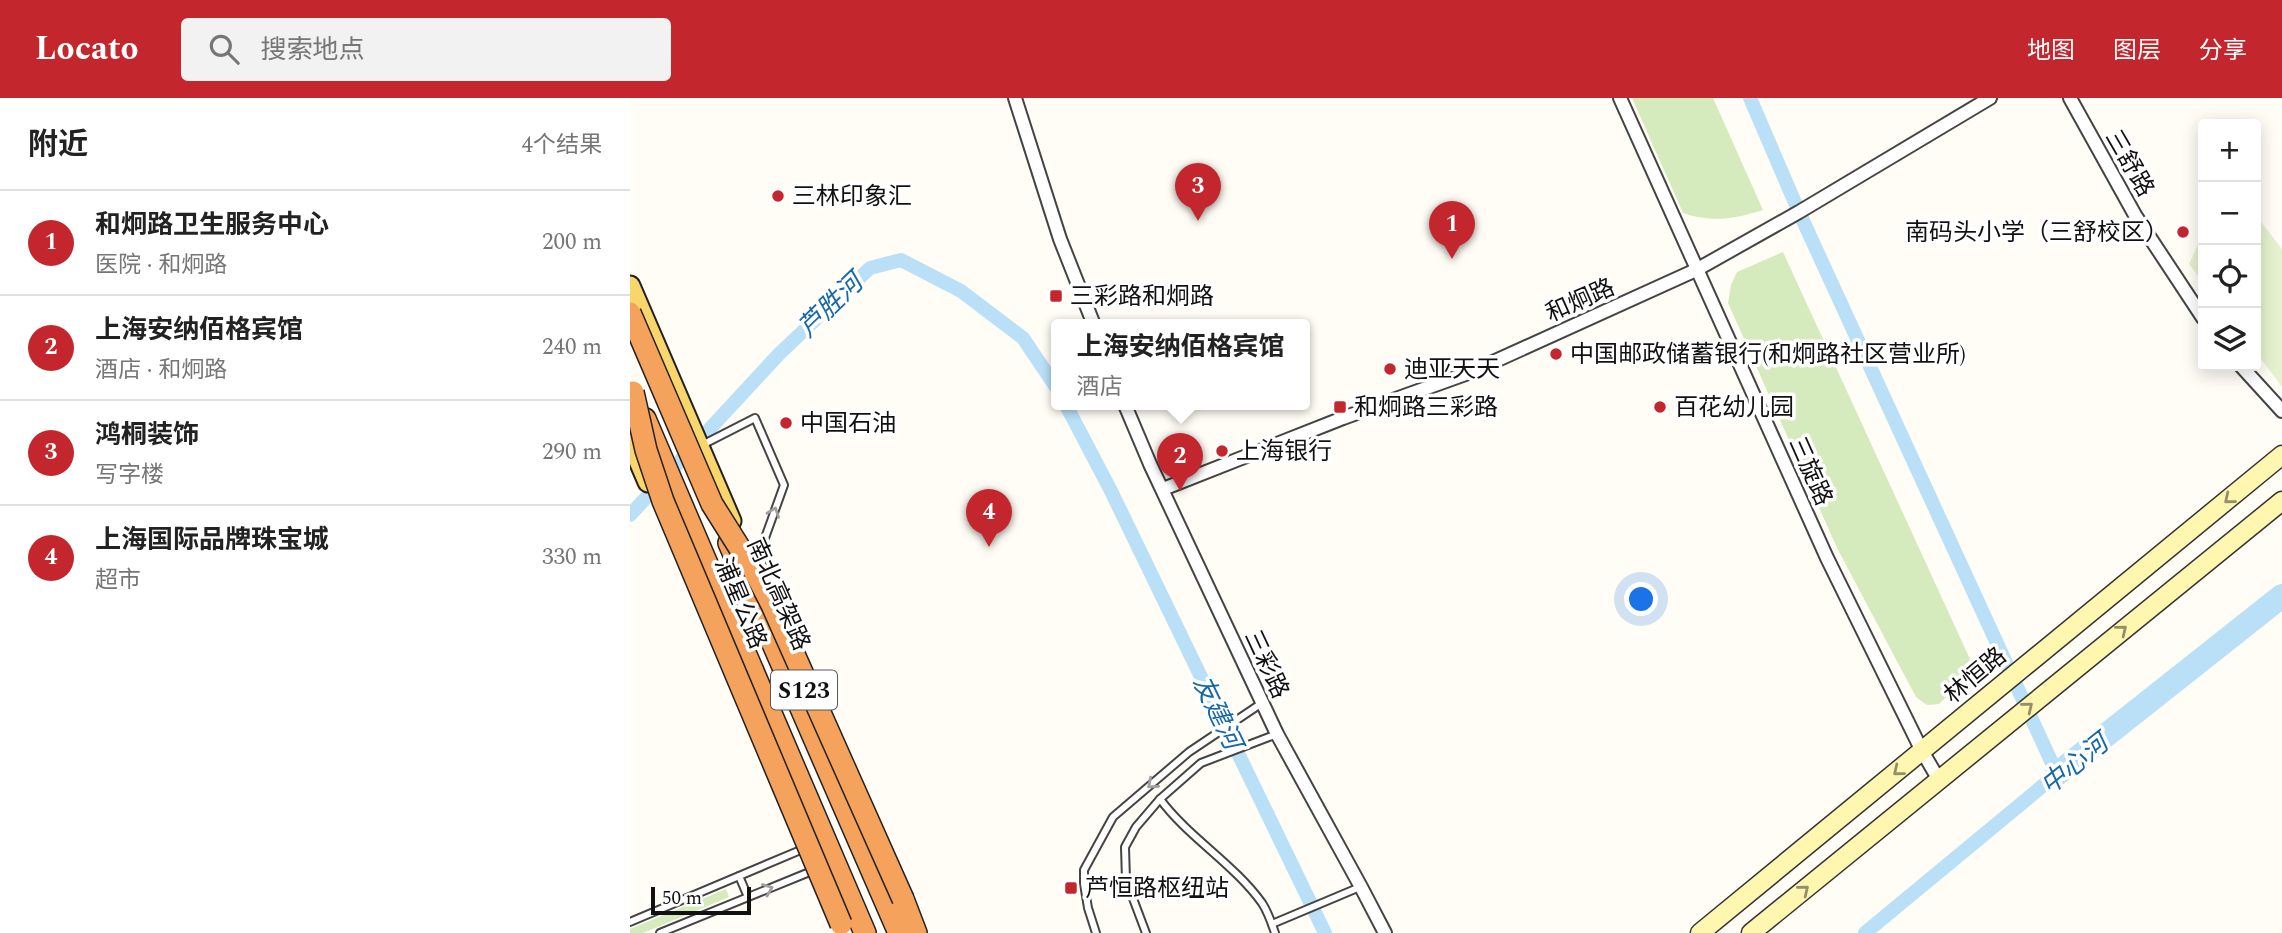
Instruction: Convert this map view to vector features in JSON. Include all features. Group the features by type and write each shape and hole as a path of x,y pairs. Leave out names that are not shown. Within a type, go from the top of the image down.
{"highway":[{"name":"南北高架路","path":"630,313 899,933"},
{"path":"631,395 663,501 846,931"},
{"path":"631,395 865,933"},
{"path":"712,504 772,605 916,933"}],"main road":[{"name":"浦星公路","path":"630,286 909,933"},
{"name":"浦星公路","path":"631,395 644,457 813,830 846,931"},
{"name":"浦星公路","path":"630,440 644,457"},
{"name":"林恒路","path":"1700,933 2282,455"},
{"path":"1751,933 2282,501"},
{"name":"浦星公路","path":"669,515 812,871 835,925 846,931"},
{"name":"浦星公路","path":"765,602 789,632 810,666 911,896 921,933"}],"street":[{"path":"1015,98 1060,239 1092,319"},
{"name":"三旋路","path":"1620,98 1827,558 1922,751 1939,780"},
{"name":"和炯路","path":"1163,489 1343,418 1471,372 1696,270 1990,98"},
{"name":"三舒路","path":"2070,98 2135,215 2198,310"},
{"path":"2246,371 2282,411"},
{"name":"三彩路","path":"1127,410 1277,734 1385,933"}],"lane":[{"path":"699,447 755,418 784,485 761,549 765,602"},
{"path":"1096,933 1088,908 1084,870 1114,817 1189,752 1262,703"},
{"path":"1146,933 1126,880 1125,847 1136,827 1160,799 1201,763 1277,734"},
{"path":"1160,799 1173,817 1214,852 1263,904 1275,933"},
{"path":"630,922 803,849"},
{"path":"660,933 812,871"},
{"path":"739,876 748,897"},
{"path":"1272,924 1361,887"}],"green space":[{"path":"1632,98 1713,98 1763,210 1723,219 1683,213"},
{"path":"2261,222 2282,249 2282,387 2261,359"},
{"path":"2198,245 2198,276 2189,264"},
{"path":"1783,252 1975,670 1939,704 1927,705 1916,697 1837,548 1728,303 1731,285 1737,272"},
{"path":"726,889 729,897 643,933 630,933 630,929"}],"waterway":[{"path":"1750,98 1799,212 2057,774 1865,933"},
{"name":"芦胜河","path":"630,515 779,354 870,268 901,260 961,291 1023,338 1051,380"},
{"name":"友建河","path":"1069,410 1111,491 1325,933"},
{"name":"中心河","path":"2057,774 2282,596"}],"place":[{"name":"三林印象汇","path":"778,196"},
{"name":"鸿桐装饰","path":"1198,221"},
{"name":"南码头小学（三舒校区）","path":"2183,232"},
{"name":"和炯路卫生服务中心","path":"1452,259"},
{"name":"三彩路和炯路","path":"1056,296"},
{"name":"中国邮政储蓄银行(和炯路社区营业所)","path":"1556,354"},
{"name":"迪亚天天","path":"1390,369"},
{"name":"和炯路三彩路","path":"1340,407"},
{"name":"百花幼儿园","path":"1660,407"},
{"name":"中国石油","path":"786,423"},
{"name":"上海银行","path":"1222,451"},
{"name":"上海安纳佰格宾馆","path":"1180,491"},
{"name":"上海国际品牌珠宝城","path":"989,547"},
{"name":"芦恒路枢纽站","path":"1071,888"}]}
